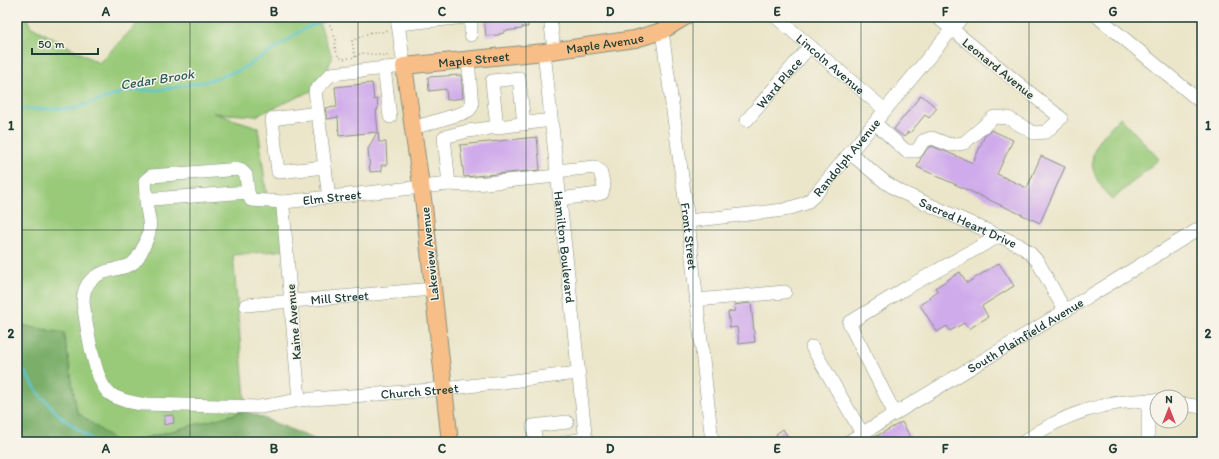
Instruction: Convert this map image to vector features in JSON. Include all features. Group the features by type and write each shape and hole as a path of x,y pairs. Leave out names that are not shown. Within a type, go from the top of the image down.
{"main road":[{"name":"Maple Avenue","path":"549,51 635,39 662,31 685,17"},
{"name":"Maple Street","path":"398,61 468,60 549,51"},
{"name":"Lakeview Avenue","path":"398,61 413,128 450,442"}],"street":[{"path":"329,198 315,91 330,74 384,68 398,61 395,23 466,17"},
{"path":"470,17 471,35"},
{"name":"Hamilton Boulevard","path":"550,17 549,51 551,120 586,441"},
{"name":"Lincoln Avenue","path":"776,17 885,110"},
{"name":"Leonard Avenue","path":"875,123 906,152 917,151 923,141 932,138 950,145 964,143 994,117 1008,118 1034,133 1046,132 1061,118 937,17"},
{"name":"Randolph Avenue","path":"688,221 784,210 806,203 815,195 962,17"},
{"path":"1098,17 1202,103"},
{"name":"Front Street","path":"662,31 688,221 712,442"},
{"name":"Ward Place","path":"747,120 810,46"},
{"path":"413,128 469,110 472,106 468,60"},
{"path":"384,68 390,117"},
{"path":"496,128 492,81 519,78 524,124"},
{"path":"318,113 272,119 278,172 325,167"},
{"path":"449,184 444,137 468,131 551,120"},
{"name":"Sacred Heart Drive","path":"850,153 885,182 901,192 999,236 1030,252 1038,262 1065,311"},
{"name":"Elm Street","path":"286,243 283,208 284,202 449,184 465,185 594,167 600,171 604,186 602,193 560,199"},
{"name":"Church Street","path":"248,192 246,175 240,169 151,176 145,181 146,203 150,226 149,235 137,258 133,263 105,271 93,278 83,293 83,302 95,366 102,384 108,392 117,398 128,402 141,404 260,407 299,400 444,389 578,373"},
{"path":"146,196 152,199 248,192 251,200 284,202"},
{"name":"South Plainfield Avenue","path":"848,442 1202,227"},
{"path":"895,414 849,323 906,288 999,236"},
{"name":"Kaine Avenue","path":"286,243 299,400"},
{"name":"Mill Street","path":"246,305 433,289"},
{"path":"696,300 785,292"},
{"path":"812,347 862,433"},
{"path":"1024,442 1057,421 1088,409 1121,402 1149,400"},
{"path":"1189,405 1202,407"},
{"path":"536,442 533,426 566,422"},
{"path":"1148,442 1150,429"},
{"path":"565,442 586,441"}],"path":[{"path":"328,17 336,40 335,47 337,57 343,59 355,57 361,54 398,61"},
{"path":"355,57 352,41 371,32 382,32 395,23"}],"green space":[{"path":"17,17 27,17 30,26 99,63 144,17 317,17 332,57 322,86 256,116 213,113 258,127 268,205 281,204 286,250 233,255 246,411 131,442 116,442 77,412 64,333 25,326 17,318"},
{"path":"1120,117 1159,159 1112,200 1096,176 1093,166 1093,157 1096,147 1102,138"},
{"path":"17,318 25,326 64,333 77,412 116,442 17,442"},
{"path":"246,411 321,442 131,442"}],"building":[{"path":"527,17 528,27 504,31 504,33 499,35 486,36 484,18"},
{"path":"461,75 463,98 447,100 446,89 429,91 428,77"},
{"path":"372,83 374,100 377,99 378,110 376,110 379,142 386,142 387,165 381,165 382,171 370,172 368,149 377,132 339,136 338,117 327,119 325,108 337,107 335,87"},
{"path":"921,95 937,108 929,118 925,115 910,133 908,132 904,137 894,129"},
{"path":"991,130 1013,140 997,174 1027,188 1041,156 1065,167 1040,223 917,167 928,148 932,146 973,163 985,135"},
{"path":"537,137 540,170 464,177 460,145"},
{"path":"999,263 1014,286 982,306 988,317 969,329 964,323 950,331 947,326 937,332 920,305 938,291 935,288 960,272 967,283"},
{"path":"751,303 755,342 739,344 737,327 730,328 728,312 735,311 734,305"},
{"path":"173,415 174,423 164,425 164,416"},
{"path":"902,422 913,442 866,442"},
{"path":"783,429 791,442 770,442 778,437 776,434"}],"waterway":[{"name":"Cedar Brook","path":"17,109 74,109 126,91 159,90 204,82 238,71 272,51 302,30 333,17"},
{"path":"17,360 39,394 61,417 95,442"}]}
